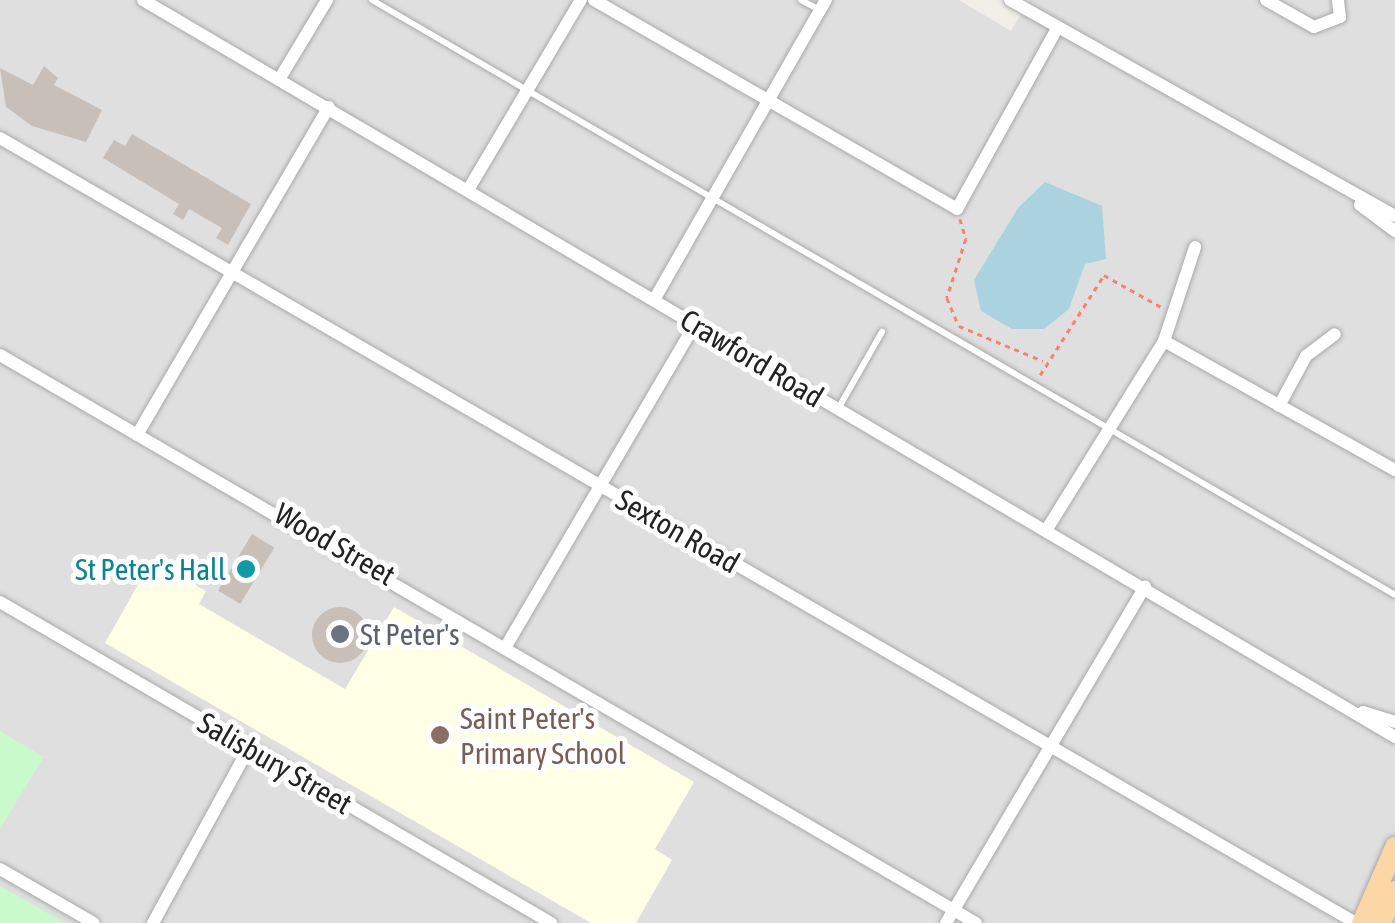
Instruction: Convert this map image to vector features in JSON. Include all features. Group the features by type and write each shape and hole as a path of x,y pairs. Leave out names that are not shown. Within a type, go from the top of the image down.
{"main road":[{"path":"1359,923 1395,847"},
{"path":"1381,923 1395,892"}],"street":[{"name":"Crawford Road","path":"143,0 1363,712 1395,737"},
{"path":"280,78 328,0"},
{"path":"468,190 581,0"},
{"path":"594,0 957,210 1058,27"},
{"path":"1010,0 1346,194 1395,216"},
{"path":"1266,0 1314,27 1340,18 1338,0"},
{"path":"654,300 823,5"},
{"path":"137,435 329,108"},
{"name":"Sexton Road","path":"0,138 1359,923"},
{"path":"1346,194 1395,231"},
{"path":"1047,529 1164,341 1169,313 1195,247"},
{"path":"505,648 695,324"},
{"path":"1279,406 1306,356 1335,334"},
{"path":"1164,341 1395,470"},
{"name":"Wood Street","path":"0,354 976,923"},
{"path":"946,923 1145,586"},
{"name":"Salisbury Street","path":"0,602 551,923"},
{"name":"Crawford Road","path":"1363,712 1395,722"},
{"path":"153,923 250,748"},
{"path":"0,869 94,923"}],"lane":[{"path":"372,0 1395,596"},
{"path":"802,0 823,5"},
{"path":"838,409 882,332"}],"path":[{"path":"957,210 966,239 947,298 959,326 1043,362"},
{"path":"1037,387 1043,362 1064,346 1104,276 1169,313"}],"shaded area":[{"path":"0,0 959,0 1011,31 1029,0 1395,0 1395,923 0,923"},
{"name":"Saint Peter's Primary School","path":"152,560 206,591 199,604 345,689 394,607 694,782 655,849 672,860 636,923 591,923 105,643"}],"green space":[{"path":"0,731 44,757 0,828"},
{"path":"0,886 65,923 0,923"}],"water":[{"path":"1045,182 1102,206 1106,259 1085,264 1069,309 1044,329 1012,329 981,311 974,280 1018,208"}],"building":[{"path":"44,66 58,78 54,85 102,110 86,142 32,126 6,107 0,68 33,85"},
{"path":"132,134 251,204 228,245 216,238 222,228 189,209 183,220 173,214 179,204 103,158 114,140 125,146"},
{"name":"St Peter's Hall","path":"252,534 274,547 240,604 218,591"},
{"name":"St Peter's","path":"340,607 360,615 368,635 360,655 340,663 320,655 312,635 320,615"}],"place":[{"name":"St Peter's Hall","path":"246,569"},
{"name":"St Peter's","path":"340,634"},
{"name":"Saint Peter's Primary School","path":"440,735"}]}
